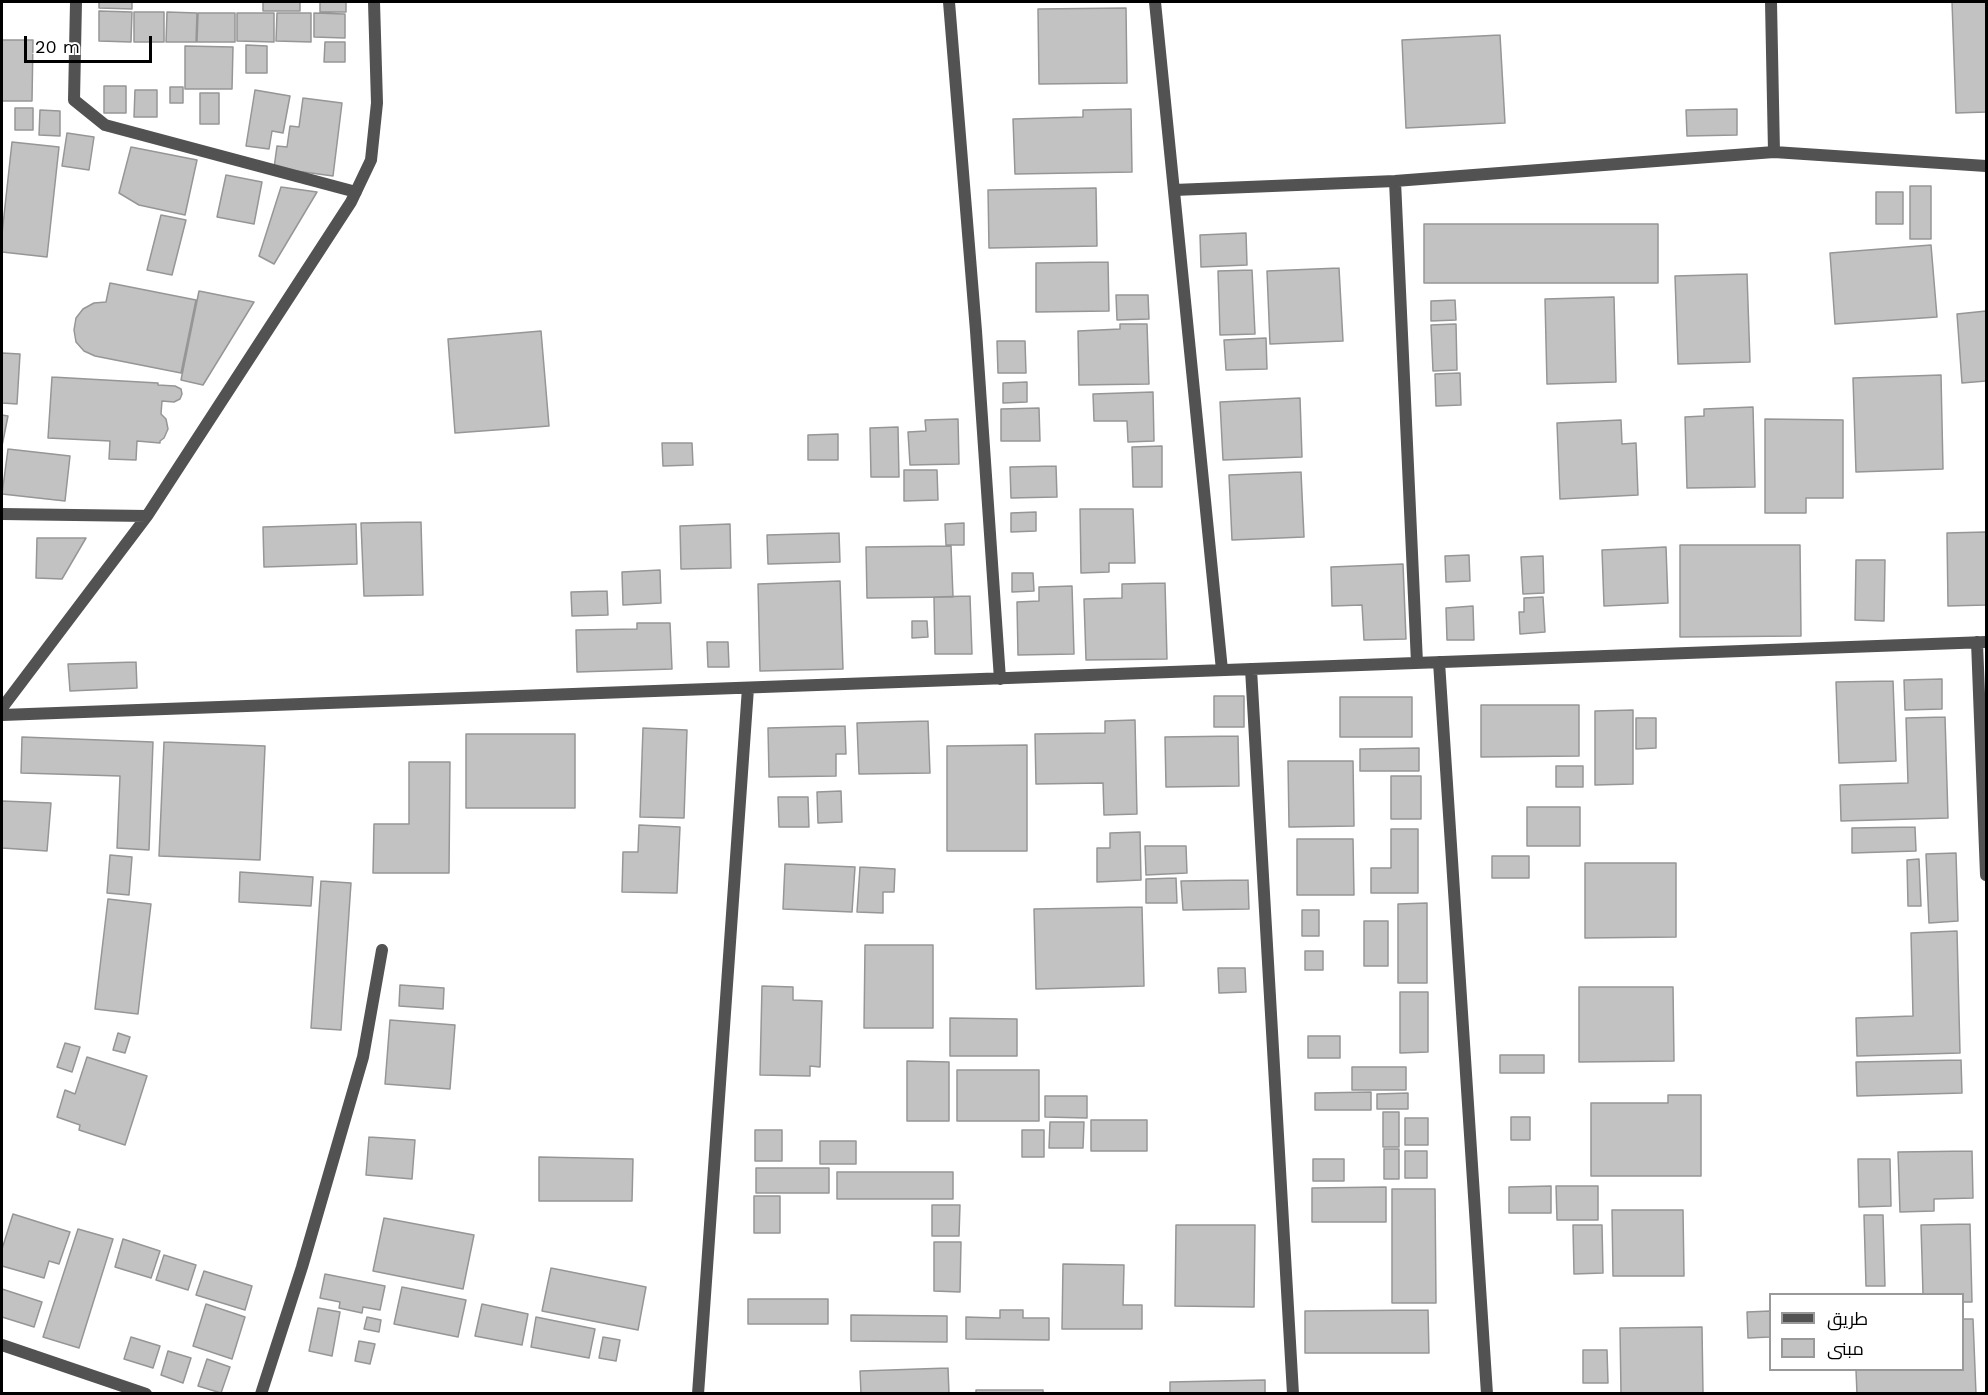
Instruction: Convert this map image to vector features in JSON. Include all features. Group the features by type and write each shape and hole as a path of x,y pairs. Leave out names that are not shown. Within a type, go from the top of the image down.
{"street":[{"path":"76,2 74,100 105,125 356,192"},
{"path":"2,708 147,516 356,192 371,160 377,103 374,2"},
{"path":"949,2 976,331 1000,678"},
{"path":"1155,2 1222,670"},
{"path":"1771,2 1774,152"},
{"path":"1174,190 1395,181 1774,152 1986,166"},
{"path":"1395,181 1416,663"},
{"path":"2,514 147,516"},
{"path":"2,715 1982,642 1986,874"},
{"path":"1439,662 1486,1394"},
{"path":"1251,669 1293,1394"},
{"path":"698,1394 748,688"},
{"path":"261,1394 306,1256 363,1058 382,950"},
{"path":"2,1345 146,1394"}],"building":[{"path":"99,2 132,2 132,9 99,8"},
{"path":"263,2 300,2 300,11 263,11"},
{"path":"320,2 346,2 346,12 320,12"},
{"path":"1952,2 1986,2 1986,112 1956,113"},
{"path":"1126,8 1127,83 1039,84 1038,9"},
{"path":"99,11 132,12 131,42 99,41"},
{"path":"134,12 164,12 164,42 134,42"},
{"path":"167,12 197,13 196,42 166,42"},
{"path":"198,13 235,13 235,42 197,42"},
{"path":"237,13 274,13 274,42 237,41"},
{"path":"277,13 311,13 311,42 276,41"},
{"path":"314,13 345,14 345,38 314,37"},
{"path":"1500,35 1505,123 1406,128 1402,40"},
{"path":"2,40 33,40 32,101 2,101"},
{"path":"325,42 345,42 345,62 324,62"},
{"path":"246,45 267,46 267,73 246,73"},
{"path":"185,46 233,47 232,89 185,89"},
{"path":"104,86 126,86 126,113 104,113"},
{"path":"170,87 183,87 183,103 170,103"},
{"path":"135,90 157,90 157,117 134,117"},
{"path":"255,90 290,96 283,133 272,131 269,149 246,146"},
{"path":"200,93 219,93 219,124 200,124"},
{"path":"303,98 342,103 333,176 274,168 277,146 287,147 290,126 299,127"},
{"path":"15,108 33,108 33,130 15,130"},
{"path":"1131,109 1132,172 1015,174 1013,119 1083,117 1083,110"},
{"path":"1737,109 1737,135 1687,136 1686,110"},
{"path":"40,110 60,111 60,136 39,135"},
{"path":"67,133 94,137 89,170 62,166"},
{"path":"12,142 59,147 47,257 2,252"},
{"path":"131,147 197,160 185,215 139,205 119,193"},
{"path":"226,175 262,182 254,224 217,217"},
{"path":"1910,186 1931,186 1931,239 1910,239"},
{"path":"281,187 317,192 274,264 259,256"},
{"path":"1096,188 1097,246 989,248 988,190"},
{"path":"1876,192 1903,192 1903,224 1876,224"},
{"path":"161,215 186,220 172,275 147,270"},
{"path":"1424,224 1658,224 1658,283 1424,283"},
{"path":"1246,233 1247,265 1201,267 1200,235"},
{"path":"1931,245 1937,317 1835,324 1830,253"},
{"path":"1108,262 1109,311 1036,312 1036,263"},
{"path":"1339,268 1343,341 1270,344 1267,271"},
{"path":"1252,270 1255,334 1220,335 1218,271"},
{"path":"1747,274 1750,362 1678,364 1675,276"},
{"path":"110,283 196,300 181,373 95,356 84,351 76,342 74,330 76,318 83,309 94,303 106,302"},
{"path":"199,291 254,302 203,385 181,380"},
{"path":"1116,295 1148,295 1149,319 1117,320"},
{"path":"1614,297 1616,382 1547,384 1545,299"},
{"path":"1455,300 1456,320 1431,321 1431,301"},
{"path":"1986,311 1986,381 1962,383 1957,314"},
{"path":"1120,324 1147,324 1149,384 1079,385 1078,331 1120,329"},
{"path":"1456,324 1457,370 1433,371 1431,325"},
{"path":"541,331 549,426 455,433 448,339"},
{"path":"1266,338 1267,369 1226,370 1224,340"},
{"path":"997,341 1025,341 1026,373 998,373"},
{"path":"2,353 20,354 17,404 2,403"},
{"path":"1460,373 1461,405 1436,406 1435,374"},
{"path":"1941,375 1943,469 1856,472 1853,378"},
{"path":"52,377 158,383 158,385 175,386 181,389 182,394 180,399 174,402 162,401 161,414 166,419 168,429 160,443 137,441 136,460 109,459 110,441 48,438"},
{"path":"1027,382 1027,402 1003,403 1003,383"},
{"path":"1153,392 1154,441 1128,442 1127,421 1094,421 1093,394"},
{"path":"1300,398 1302,457 1223,460 1220,402"},
{"path":"1753,407 1755,487 1687,488 1685,417 1704,416 1704,409"},
{"path":"1039,408 1040,441 1001,441 1001,409"},
{"path":"2,415 8,416 2,446"},
{"path":"958,419 959,464 910,465 908,432 926,431 925,420"},
{"path":"1765,419 1843,420 1843,498 1806,498 1806,513 1765,513"},
{"path":"1621,420 1622,444 1636,443 1638,495 1560,499 1557,423"},
{"path":"898,427 899,477 871,477 870,428"},
{"path":"838,434 838,460 808,460 808,435"},
{"path":"662,443 692,443 693,465 663,466"},
{"path":"1162,446 1162,487 1133,487 1132,447"},
{"path":"8,449 70,456 65,501 2,494"},
{"path":"1056,466 1057,497 1011,498 1010,467"},
{"path":"904,470 937,470 938,500 904,501"},
{"path":"1301,472 1304,537 1232,540 1229,475"},
{"path":"1080,509 1133,509 1135,563 1109,563 1109,572 1081,573"},
{"path":"1036,512 1036,531 1011,532 1011,513"},
{"path":"421,522 423,595 364,596 361,523"},
{"path":"964,523 964,545 946,545 945,524"},
{"path":"356,524 357,564 264,567 263,527"},
{"path":"730,524 731,568 681,569 680,526"},
{"path":"1986,532 1986,605 1948,606 1947,533"},
{"path":"839,533 840,562 768,564 767,535"},
{"path":"37,538 86,538 62,579 36,578"},
{"path":"1680,545 1800,545 1801,636 1680,637"},
{"path":"951,546 953,597 867,598 866,547"},
{"path":"1666,547 1668,603 1604,606 1602,550"},
{"path":"1469,555 1470,581 1446,582 1445,556"},
{"path":"1543,556 1544,593 1523,594 1521,557"},
{"path":"1856,560 1885,560 1884,621 1855,620"},
{"path":"1403,564 1406,639 1364,640 1362,605 1332,606 1331,567"},
{"path":"660,570 661,603 623,605 622,572"},
{"path":"1012,573 1033,573 1034,591 1012,592"},
{"path":"840,581 843,669 760,671 758,584"},
{"path":"1165,583 1167,659 1086,660 1084,599 1122,598 1122,584"},
{"path":"1072,586 1074,654 1018,655 1017,602 1039,601 1039,587"},
{"path":"607,591 608,615 572,616 571,592"},
{"path":"970,596 972,654 935,654 934,597"},
{"path":"1543,597 1545,632 1520,634 1519,612 1524,612 1524,598"},
{"path":"1473,606 1474,640 1447,640 1446,608"},
{"path":"912,621 927,621 928,637 912,638"},
{"path":"637,623 670,623 672,669 577,672 576,630 637,629"},
{"path":"707,642 728,642 729,667 708,667"},
{"path":"136,662 137,688 70,691 68,664"},
{"path":"1942,679 1942,709 1905,710 1904,680"},
{"path":"1893,681 1896,761 1839,763 1836,682"},
{"path":"1214,696 1244,696 1244,727 1214,727"},
{"path":"1340,697 1412,697 1412,737 1340,737"},
{"path":"1481,705 1579,705 1579,756 1481,757"},
{"path":"1633,710 1633,784 1595,785 1595,711"},
{"path":"1945,717 1948,818 1841,821 1840,785 1908,783 1906,718"},
{"path":"1636,718 1656,718 1656,748 1636,749"},
{"path":"1135,720 1137,814 1104,815 1103,783 1036,784 1035,734 1105,733 1105,721"},
{"path":"928,721 930,773 859,774 857,723"},
{"path":"845,726 846,754 836,754 836,776 769,777 768,728"},
{"path":"643,728 687,730 684,818 640,817"},
{"path":"466,734 575,734 575,808 466,808"},
{"path":"1238,736 1239,786 1166,787 1165,737"},
{"path":"22,737 153,742 149,850 117,848 120,776 21,773"},
{"path":"164,742 265,746 260,860 159,856"},
{"path":"1027,745 1027,851 947,851 947,746"},
{"path":"1419,748 1419,771 1360,771 1360,749"},
{"path":"1288,761 1353,761 1354,826 1289,827"},
{"path":"409,762 450,762 449,873 373,873 374,824 409,824"},
{"path":"1556,766 1583,766 1583,787 1556,787"},
{"path":"1391,776 1421,776 1421,819 1391,819"},
{"path":"841,791 842,822 818,823 817,792"},
{"path":"778,797 808,797 809,827 779,827"},
{"path":"2,801 51,803 47,851 2,848"},
{"path":"1527,807 1580,807 1580,846 1527,846"},
{"path":"639,825 680,827 677,893 622,892 623,852 638,852"},
{"path":"1915,827 1916,851 1852,853 1852,828"},
{"path":"1391,829 1418,829 1418,893 1371,893 1371,868 1391,868"},
{"path":"1140,832 1141,880 1097,882 1097,848 1110,848 1110,833"},
{"path":"1297,839 1353,839 1354,895 1297,895"},
{"path":"1145,846 1186,846 1187,873 1146,875"},
{"path":"1956,853 1958,921 1929,923 1926,854"},
{"path":"110,855 132,857 129,895 107,893"},
{"path":"1492,856 1529,856 1529,878 1492,878"},
{"path":"1919,859 1921,906 1908,906 1907,860"},
{"path":"1585,863 1676,863 1676,937 1585,938"},
{"path":"785,864 855,867 852,912 783,909"},
{"path":"860,867 895,869 894,892 883,892 883,913 857,912"},
{"path":"240,872 313,877 311,906 239,902"},
{"path":"1176,878 1177,903 1146,903 1146,879"},
{"path":"1248,880 1249,909 1183,910 1181,881"},
{"path":"321,881 351,883 341,1030 311,1028"},
{"path":"108,899 151,904 138,1014 95,1009"},
{"path":"1427,903 1427,983 1398,983 1398,904"},
{"path":"1142,907 1144,986 1036,989 1034,909"},
{"path":"1302,910 1319,910 1319,936 1302,936"},
{"path":"1364,921 1388,921 1388,966 1364,966"},
{"path":"1957,931 1960,1053 1857,1056 1856,1018 1913,1016 1911,933"},
{"path":"865,945 933,945 933,1028 864,1028"},
{"path":"1305,951 1323,951 1323,970 1305,970"},
{"path":"1218,968 1245,968 1246,992 1219,993"},
{"path":"400,985 444,988 443,1009 399,1006"},
{"path":"762,986 793,987 793,1000 822,1001 820,1067 810,1066 810,1076 760,1075"},
{"path":"1579,987 1673,987 1674,1061 1579,1062"},
{"path":"1400,992 1428,992 1428,1052 1400,1053"},
{"path":"950,1018 1017,1019 1017,1056 950,1056"},
{"path":"390,1020 455,1025 450,1089 385,1084"},
{"path":"118,1033 130,1037 125,1053 113,1050"},
{"path":"1308,1036 1340,1036 1340,1058 1308,1058"},
{"path":"65,1043 80,1047 72,1072 57,1067"},
{"path":"1500,1055 1544,1055 1544,1073 1500,1073"},
{"path":"87,1057 147,1076 125,1145 79,1130 80,1125 57,1117 65,1090 75,1094"},
{"path":"1961,1060 1962,1093 1857,1096 1856,1062"},
{"path":"907,1061 949,1062 949,1121 907,1121"},
{"path":"1352,1067 1406,1067 1406,1090 1352,1090"},
{"path":"957,1070 1039,1070 1039,1121 957,1121"},
{"path":"1371,1092 1371,1110 1315,1110 1315,1093"},
{"path":"1408,1093 1408,1109 1377,1109 1377,1094"},
{"path":"1668,1095 1701,1095 1701,1176 1591,1176 1591,1103 1668,1103"},
{"path":"1045,1096 1087,1096 1087,1118 1045,1117"},
{"path":"1383,1112 1399,1112 1399,1147 1383,1147"},
{"path":"1511,1117 1530,1117 1530,1140 1511,1140"},
{"path":"1405,1118 1428,1118 1428,1145 1405,1145"},
{"path":"1091,1120 1147,1120 1147,1151 1091,1151"},
{"path":"1050,1122 1084,1122 1083,1148 1049,1148"},
{"path":"755,1130 782,1130 782,1161 755,1161"},
{"path":"1022,1130 1044,1130 1044,1157 1022,1157"},
{"path":"369,1137 415,1140 412,1179 366,1175"},
{"path":"820,1141 856,1141 856,1164 820,1164"},
{"path":"1384,1149 1399,1149 1399,1179 1384,1179"},
{"path":"1405,1151 1427,1151 1427,1178 1405,1178"},
{"path":"1972,1151 1973,1198 1934,1199 1934,1211 1900,1212 1898,1152"},
{"path":"539,1157 633,1159 632,1201 539,1201"},
{"path":"1313,1159 1344,1159 1344,1181 1313,1181"},
{"path":"1858,1159 1890,1159 1891,1206 1859,1207"},
{"path":"756,1168 829,1168 829,1193 756,1193"},
{"path":"837,1172 953,1172 953,1199 837,1199"},
{"path":"1551,1186 1551,1213 1509,1213 1509,1187"},
{"path":"1556,1186 1598,1186 1598,1220 1557,1220"},
{"path":"1386,1187 1386,1222 1312,1222 1312,1188"},
{"path":"1392,1189 1435,1189 1436,1303 1392,1303"},
{"path":"754,1196 780,1196 780,1233 754,1233"},
{"path":"932,1205 960,1205 959,1236 932,1236"},
{"path":"1612,1210 1683,1210 1684,1276 1613,1276"},
{"path":"13,1214 70,1232 59,1264 49,1261 44,1278 2,1266 2,1249"},
{"path":"1864,1215 1883,1215 1885,1286 1866,1286"},
{"path":"384,1218 474,1235 463,1289 373,1271"},
{"path":"1970,1224 1972,1302 1964,1302 1964,1293 1923,1293 1921,1225"},
{"path":"1176,1225 1255,1225 1254,1307 1175,1306"},
{"path":"1573,1225 1602,1225 1603,1273 1574,1274"},
{"path":"78,1229 113,1239 79,1348 43,1337"},
{"path":"123,1239 160,1251 151,1278 115,1267"},
{"path":"934,1242 961,1242 960,1292 934,1291"},
{"path":"164,1255 196,1265 188,1290 156,1280"},
{"path":"1063,1264 1124,1265 1123,1305 1142,1305 1142,1329 1062,1329"},
{"path":"551,1268 646,1287 638,1330 542,1311"},
{"path":"204,1271 252,1286 245,1310 196,1295"},
{"path":"325,1274 385,1286 380,1310 363,1307 362,1313 339,1308 340,1302 320,1298"},
{"path":"402,1287 466,1300 458,1337 394,1324"},
{"path":"2,1289 42,1302 34,1327 2,1317"},
{"path":"748,1299 828,1299 828,1324 748,1324"},
{"path":"206,1304 245,1317 232,1359 193,1346"},
{"path":"482,1304 528,1314 522,1345 475,1336"},
{"path":"318,1308 340,1312 332,1356 309,1351"},
{"path":"1000,1310 1023,1310 1023,1318 1049,1318 1049,1340 966,1339 966,1317 1000,1318"},
{"path":"1428,1310 1429,1353 1305,1353 1305,1311"},
{"path":"1769,1311 1769,1337 1748,1338 1747,1312"},
{"path":"851,1315 947,1316 947,1342 851,1341"},
{"path":"367,1317 381,1320 379,1332 364,1329"},
{"path":"536,1317 595,1329 589,1358 531,1347"},
{"path":"1964,1319 1973,1319 1976,1394 1857,1394 1856,1371 1964,1371"},
{"path":"1702,1327 1703,1394 1621,1394 1620,1328"},
{"path":"131,1337 160,1346 153,1368 124,1359"},
{"path":"603,1337 620,1340 616,1361 599,1358"},
{"path":"359,1341 375,1344 370,1364 355,1361"},
{"path":"1583,1350 1607,1350 1608,1383 1583,1383"},
{"path":"168,1351 191,1358 183,1383 161,1375"},
{"path":"207,1359 230,1367 221,1393 198,1386"},
{"path":"948,1368 949,1394 861,1394 860,1371"},
{"path":"1265,1380 1265,1394 1170,1394 1170,1382"},
{"path":"976,1390 1043,1390 1043,1394 976,1394"}]}
